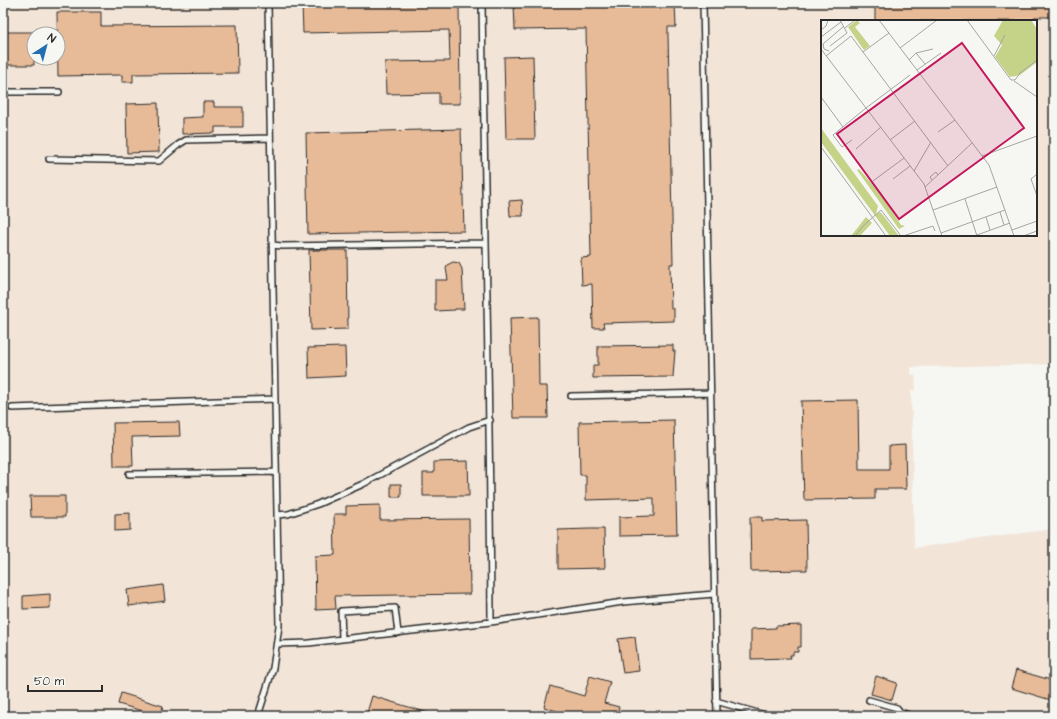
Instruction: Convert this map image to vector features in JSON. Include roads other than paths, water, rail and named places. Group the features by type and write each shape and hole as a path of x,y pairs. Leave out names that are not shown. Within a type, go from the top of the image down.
{"lane":[{"path":"258,716 273,668 279,626 268,3"},
{"path":"482,3 485,243 490,420 491,622"},
{"path":"703,3 717,716"},
{"path":"3,92 59,92"},
{"path":"49,159 159,161 186,140 270,138"},
{"path":"272,245 485,243"},
{"path":"571,396 710,393"},
{"path":"12,408 275,399"},
{"path":"277,515 288,514 318,504 383,474 469,427 490,420"},
{"path":"129,474 276,472"},
{"path":"277,644 309,643 398,633 491,622 623,602 714,594"},
{"path":"342,639 341,611 395,608 398,633"},
{"path":"869,700 897,708 899,714 912,716"},
{"path":"716,701 768,716"}]}
